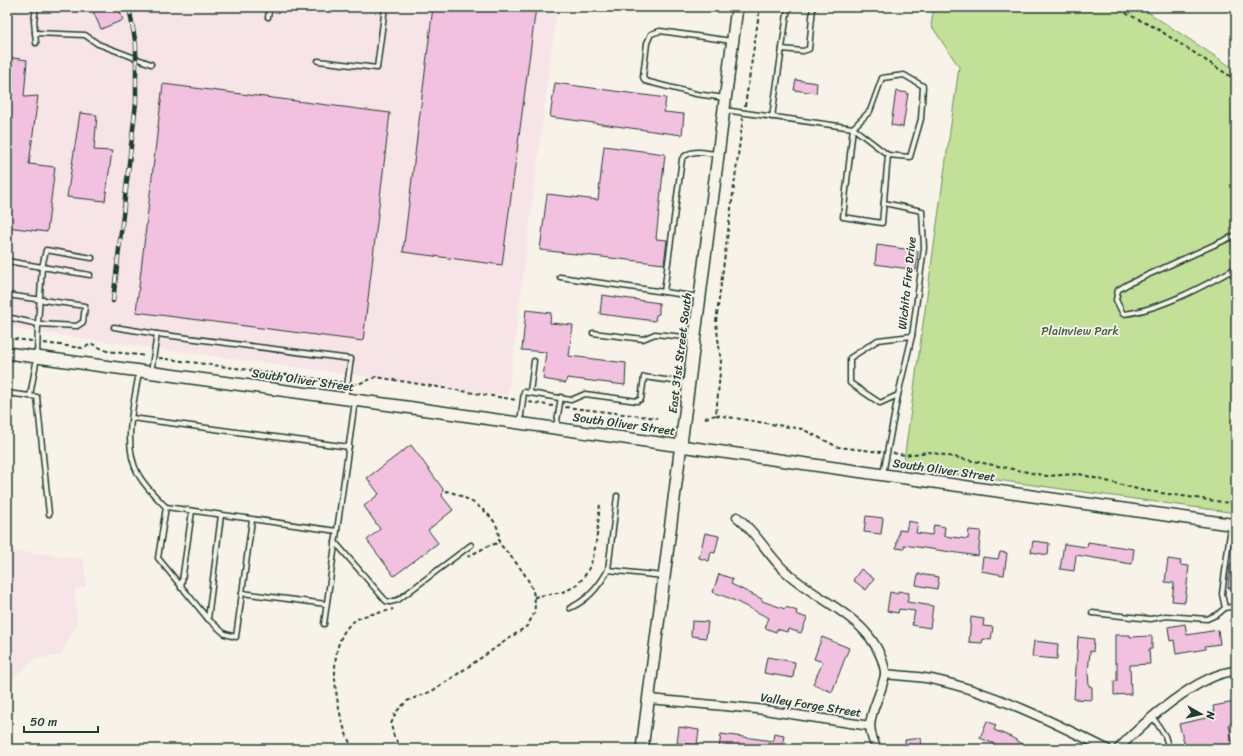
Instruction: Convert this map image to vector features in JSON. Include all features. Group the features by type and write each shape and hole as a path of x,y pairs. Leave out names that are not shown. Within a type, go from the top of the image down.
{"main road":[{"name":"East 31st Street South","path":"642,749 650,699 699,297 737,7"},
{"name":"South Oliver Street","path":"7,353 556,428 1234,524"}],"street":[{"path":"737,517 743,522 771,558 799,584 858,623 874,641 883,660 885,674 930,679 988,695 1047,719 1107,749"},
{"path":"1118,749 1153,717 1178,697 1209,679 1236,671"},
{"name":"Valley Forge Street","path":"650,699 757,709 870,726 875,702 885,674"},
{"path":"870,726 870,736 877,749"}],"lane":[{"path":"36,7 34,22 36,43"},
{"path":"268,17 270,7"},
{"path":"318,62 377,68 385,7"},
{"path":"772,118 788,7"},
{"path":"782,49 803,51 809,49 813,7"},
{"path":"725,98 696,94 645,81 643,77 647,43 651,34 660,32 732,41"},
{"path":"35,33 85,35 98,44 151,64"},
{"path":"724,110 772,118 853,128 888,155 910,157 921,119 923,86 904,75 882,78 870,112 853,128 843,217 882,223 888,155"},
{"path":"664,292 682,159 685,154 691,152 718,154"},
{"name":"Wichita Fire Drive","path":"884,203 922,211 924,248 912,336 878,340 850,358 850,383 880,403 898,395"},
{"path":"1236,235 1128,284 1118,290 1116,300 1123,314 1134,313 1171,300 1236,268"},
{"path":"30,396 37,357 39,300 42,267 46,250 92,258"},
{"path":"7,261 90,275"},
{"path":"1230,271 1236,279"},
{"path":"560,277 699,297"},
{"path":"7,295 85,306 83,322 77,326 38,324 7,317"},
{"path":"114,327 351,359 347,383 350,400 349,446 324,624"},
{"path":"151,373 157,334"},
{"path":"593,334 643,339 655,334 694,338"},
{"path":"883,474 898,395 912,336"},
{"path":"530,392 534,360"},
{"path":"139,371 130,440 132,457 138,474 150,491 166,507 337,531"},
{"path":"520,423 524,392 561,397 571,400 585,394 637,401 640,399 644,377 689,383"},
{"path":"7,393 37,397 49,514"},
{"path":"556,428 561,397"},
{"path":"132,418 349,446"},
{"path":"570,608 582,603 589,596 604,579 608,570 617,496"},
{"path":"166,507 158,558 181,588 208,619 225,634 236,637 252,520"},
{"path":"181,588 192,511"},
{"path":"208,619 221,515"},
{"path":"1224,608 1222,594 1234,524"},
{"path":"335,542 386,602 398,600 471,545"},
{"path":"608,570 665,576"},
{"path":"242,593 326,604"},
{"path":"1092,614 1151,619 1166,616 1207,619 1218,614 1224,608 1236,606"},
{"path":"1153,717 1166,736 1169,749"}],"path":[{"path":"716,415 721,362 716,322 760,7"},
{"path":"1113,7 1156,28 1236,80"},
{"path":"7,338 82,348 92,344 107,351 347,383 358,384 376,377 523,401 657,418"},
{"path":"705,418 716,415 802,429 838,447 905,455 929,452 1047,476 1079,474 1141,490 1236,504"},
{"path":"402,749 394,737 391,724 396,712 408,701 432,691 527,626 534,614 534,591 521,570 499,543 496,524 491,518 456,493 445,491"},
{"path":"534,597 563,591 587,575 594,553 600,504"},
{"path":"466,558 490,545 499,543"},
{"path":"353,749 345,735 337,697 336,665 339,640 343,632 352,622 364,616 396,608"}],"shaded area":[{"path":"7,7 557,7 508,396 7,328"},
{"path":"7,550 84,559 86,587 74,589 77,623 61,655 35,659 7,684"}],"green space":[{"name":"Plainview Park","path":"934,7 1140,7 1236,70 1236,513 903,467 959,67 931,25"}],"building":[{"path":"91,7 118,7 123,20 101,29"},
{"path":"433,7 536,7 502,265 403,252"},
{"path":"7,57 27,60 24,97 38,96 29,164 55,167 47,232 7,227"},
{"path":"796,80 817,83 816,93 794,90"},
{"path":"555,83 666,98 664,112 684,114 682,135 550,117"},
{"path":"163,84 390,113 363,341 136,312"},
{"path":"896,91 908,93 903,127 891,125"},
{"path":"80,113 97,115 94,150 112,151 105,201 67,197"},
{"path":"604,146 665,154 656,239 667,240 664,264 540,250 547,194 598,200"},
{"path":"877,245 918,251 916,270 875,264"},
{"path":"602,295 659,303 659,314 656,315 655,321 600,314"},
{"path":"526,310 551,313 550,323 573,325 569,356 626,363 625,385 567,378 566,383 543,379 546,352 522,350"},
{"path":"411,445 443,489 442,496 453,510 428,530 438,543 394,576 367,540 380,529 364,506 379,494 367,478"},
{"path":"866,516 883,518 881,534 864,532"},
{"path":"908,521 918,523 916,533 932,535 934,525 945,527 944,536 968,539 969,530 981,531 978,556 904,545 904,549 896,548 899,530 906,531"},
{"path":"705,533 719,536 715,553 711,552 709,561 699,558"},
{"path":"1033,541 1049,543 1048,555 1031,552"},
{"path":"1088,542 1134,549 1132,564 1076,555 1074,571 1060,569 1064,544 1087,547"},
{"path":"1000,552 1007,553 1004,575 981,571 983,557 998,559"},
{"path":"1168,559 1181,561 1180,565 1189,566 1185,602 1172,601 1174,583 1165,582"},
{"path":"1230,564 1236,564 1236,588 1228,588"},
{"path":"861,569 874,579 866,590 853,580"},
{"path":"719,574 733,579 731,584 762,599 762,601 785,609 786,607 797,611 796,614 807,618 801,633 788,629 787,632 777,629 776,632 765,628 769,618 729,598 713,592"},
{"path":"918,574 939,577 937,589 916,585"},
{"path":"898,591 909,593 907,602 933,606 930,628 912,625 915,611 899,609 898,613 887,611 890,592 898,594"},
{"path":"971,617 984,619 983,626 993,627 991,640 983,639 982,643 969,642"},
{"path":"692,621 708,622 706,638 691,636"},
{"path":"1185,624 1187,635 1218,630 1220,644 1205,646 1206,649 1176,654 1174,640 1170,641 1168,627"},
{"path":"1115,635 1130,635 1130,637 1152,636 1152,649 1149,649 1150,664 1130,665 1131,694 1114,695 1114,681 1117,681 1117,663 1115,663"},
{"path":"822,637 849,648 832,692 813,684 823,662 814,659"},
{"path":"1078,637 1094,639 1093,652 1090,651 1088,672 1089,686 1092,687 1092,700 1074,699"},
{"path":"1034,641 1058,644 1057,659 1032,657"},
{"path":"767,657 795,662 793,678 764,673"},
{"path":"1235,702 1236,723 1229,724 1232,741 1236,740 1236,749 1186,749 1179,724 1215,716 1213,706"},
{"path":"987,721 996,725 994,730 1011,737 1031,749 1007,749 980,738"},
{"path":"679,727 699,730 697,745 677,743"},
{"path":"774,733 784,735 782,749 719,749 721,734 773,741"},
{"path":"921,738 922,749 906,749 905,740"}],"railway":[{"path":"113,301 136,103 136,45 129,7"}]}
